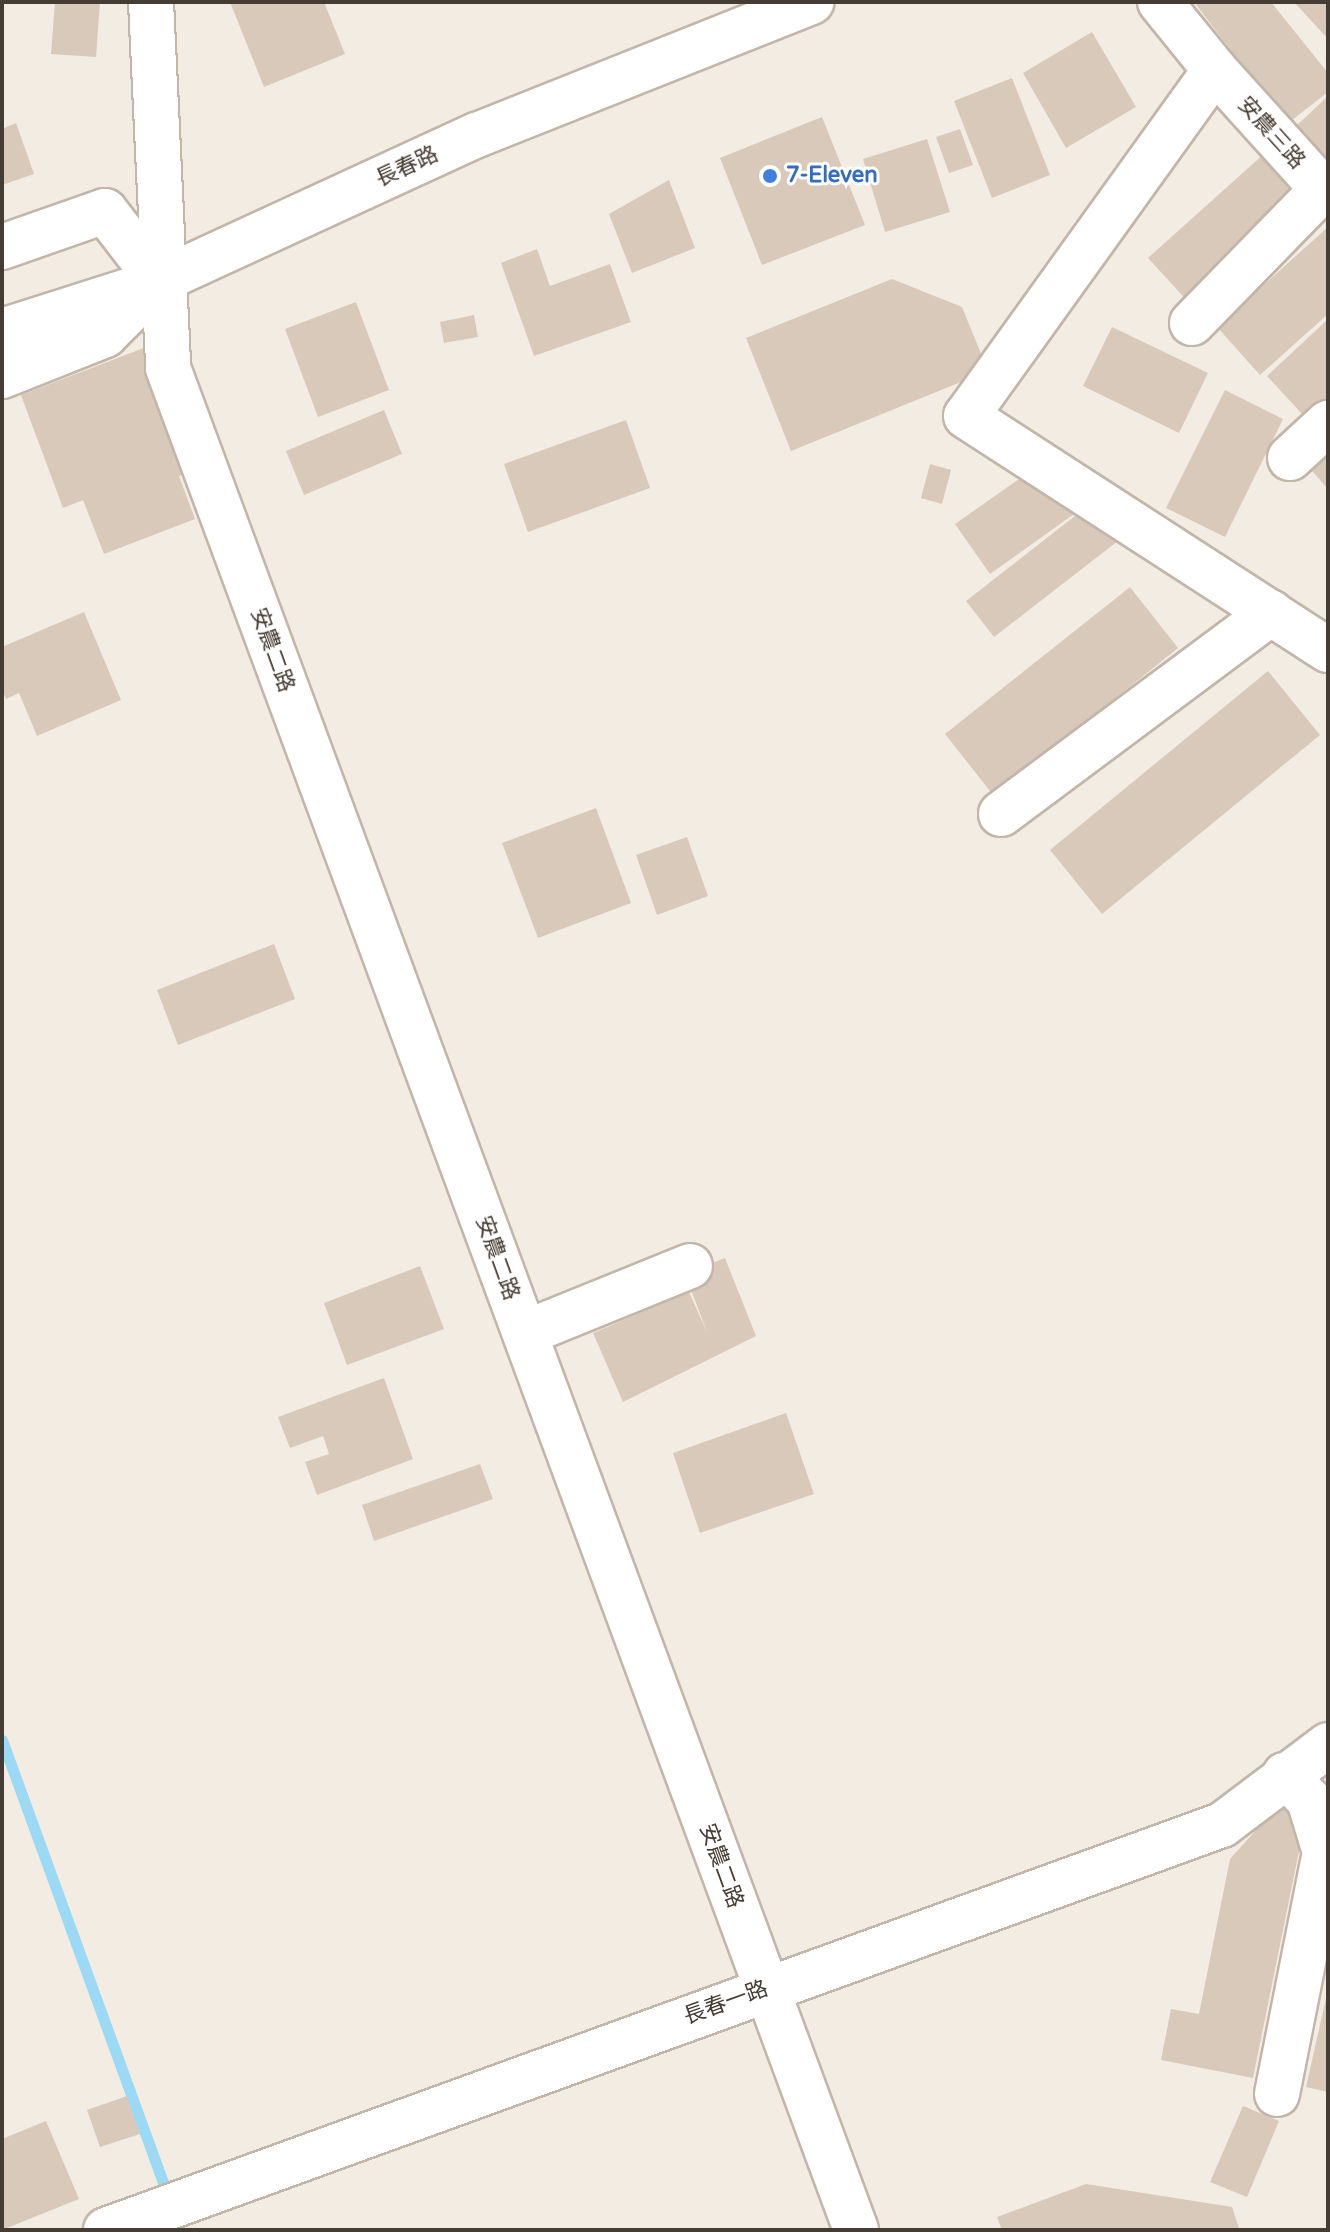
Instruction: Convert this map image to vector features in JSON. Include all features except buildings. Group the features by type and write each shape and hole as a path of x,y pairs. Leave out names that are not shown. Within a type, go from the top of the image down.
{"street":[{"name":"安農二路","path":"151,2 159,281 168,368 856,2230"},
{"name":"長春路","path":"2,331 159,281 477,135 812,2"},
{"name":"安農三路","path":"1160,2 1215,70 1325,192"},
{"path":"1215,70 966,416 1328,650"},
{"path":"1192,323 1325,192"},
{"path":"2,247 105,211 159,281 105,335 2,376"},
{"path":"1290,458 1328,423"},
{"path":"1001,814 1271,613"},
{"path":"525,1333 690,1266"},
{"name":"長春一路","path":"106,2230 1222,1825 1328,1745"},
{"path":"1277,2094 1325,1852 1309,1800 1285,1775"}],"waterway":[{"path":"2,1740 166,2190"}],"place":[{"name":"7-Eleven","path":"770,176"}]}
